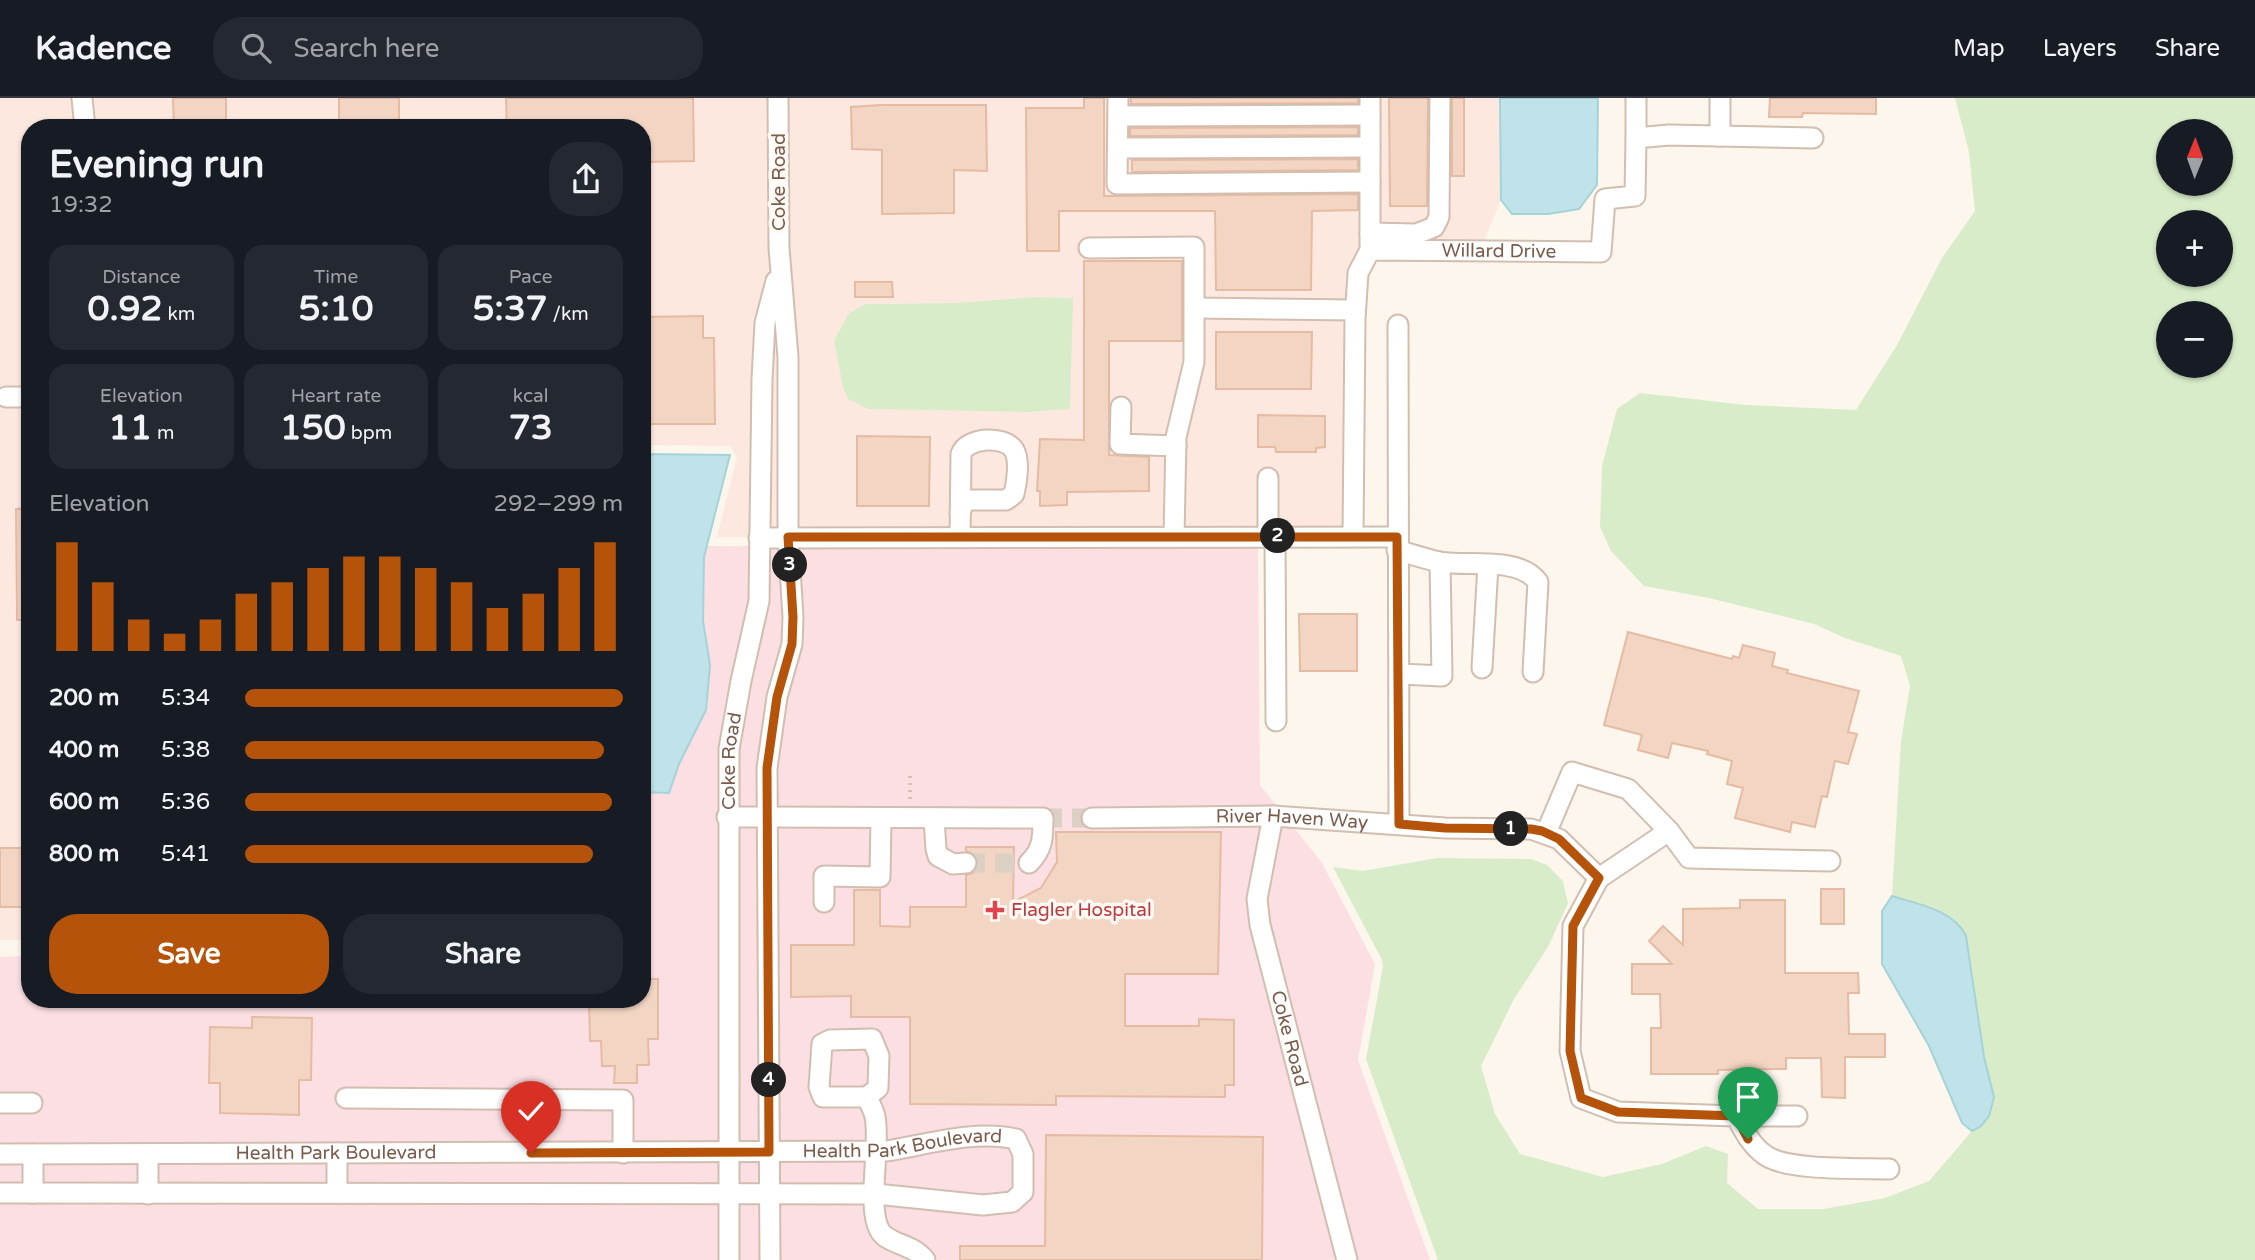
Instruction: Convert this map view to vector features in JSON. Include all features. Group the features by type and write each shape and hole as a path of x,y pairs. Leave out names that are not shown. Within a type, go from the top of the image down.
{"street":[{"path":"82,98 84,119"},
{"name":"Coke Road","path":"770,1260 767,768 777,697 792,644 793,617 788,537 788,357 780,267 778,98"},
{"path":"1370,241 1416,234 1434,227 1439,217 1440,98"},
{"path":"1636,98 1636,138 1669,135 1813,138"},
{"path":"1720,98 1720,136"},
{"path":"1353,536 1355,310 1358,273 1370,241 1370,183 1370,147 1370,107 1118,107 1118,184 1370,183"},
{"name":"Willard Drive","path":"1370,241 1601,252 1605,199 1634,196 1636,138"},
{"path":"1118,148 1370,147"},
{"path":"1088,248 1194,247 1194,362 1176,446 1174,537"},
{"name":"Coke Road","path":"729,1260 729,749 733,718 759,601 765,323 780,267"},
{"path":"1196,308 1355,310"},
{"path":"1398,325 1399,824"},
{"path":"6,397 21,397"},
{"path":"1121,407 1120,444 1176,446"},
{"path":"1268,478 1276,721"},
{"path":"960,513 960,537"},
{"path":"759,538 1353,536 1397,543 1440,562 1517,567 1532,575 1538,582 1533,672"},
{"path":"1400,674 1441,676 1440,562"},
{"path":"1482,668 1488,565"},
{"path":"1546,833 1572,772 1628,789 1670,831 1689,858 1830,861"},
{"name":"Coke Road","path":"1273,816 1257,898 1260,925 1347,1260"},
{"name":"River Haven Way","path":"1092,818 1273,816 1445,828 1531,829 1559,839 1599,878"},
{"path":"727,817 1043,818 1044,841 1038,854 1029,863"},
{"path":"824,902 824,876 880,877 881,819"},
{"path":"934,819 938,856 953,864 965,863"},
{"path":"1670,831 1599,878 1573,926 1570,1051 1581,1098 1618,1112 1797,1116"},
{"path":"867,1097 875,1117 876,1216 881,1231 890,1240 917,1250 925,1260"},
{"path":"346,1098 623,1100 623,1153"},
{"path":"0,1103 32,1103"},
{"path":"1736,1116 1748,1139 1767,1157 1796,1165 1889,1169"},
{"name":"Health Park Boulevard","path":"0,1154 876,1152 997,1135 1016,1139 1024,1154 1023,1192 1012,1202 983,1205 876,1194 0,1193"},
{"path":"337,1153 337,1193"},
{"path":"33,1154 33,1193"},
{"path":"148,1154 148,1194"}],"path":[{"path":"910,776 910,805"}],"shaded area":[{"path":"0,98 1500,98 1501,200 1479,252 1363,254 1362,530 846,538 717,537 737,457 730,446 651,445 651,119 21,119 21,940 0,940","holes":["1035,297 1073,298 1029,412 971,409 834,340 849,313 866,304 955,303"]},
{"name":"Flagler Hospital","path":"707,546 1258,548 1260,785 1322,863 1375,964 1358,1060 1430,1260 0,1260 0,957 21,956 21,1008 651,1008 651,792 669,793 679,764 706,710 710,665 703,620 704,557"}],"green space":[{"path":"1955,98 2255,98 2255,1260 1438,1260 1366,1059 1382,960 1333,867 1363,871 1437,858 1531,859 1547,865 1563,881 1568,903 1548,947 1514,999 1481,1066 1495,1114 1520,1154 1603,1177 1662,1164 1706,1146 1728,1154 1727,1183 1758,1209 1823,1209 1885,1198 1929,1181 1972,1131 1981,1126 1994,1097 1984,1057 1966,936 1953,920 1944,914 1892,896 1901,741 1910,686 1901,656 1845,638 1814,624 1709,598 1644,586 1611,551 1600,527 1602,466 1617,409 1640,393 1746,405 1856,410 1897,345 1942,258 1975,211 1969,152"},
{"path":"1035,297 1073,298 1070,409 1029,412 868,409 848,399 843,388 834,340 849,313 866,304 955,303"}],"water":[{"path":"1500,98 1598,98 1597,185 1579,209 1548,214 1512,214 1501,200"},
{"path":"651,454 730,455 704,557 703,621 710,665 706,710 679,764 669,793 651,792"},
{"path":"1892,896 1944,914 1960,927 1966,936 1984,1057 1994,1097 1989,1116 1981,1126 1972,1131 1962,1123 1929,1046 1882,964 1882,911"}],"building":[{"path":"173,98 226,98 226,119 174,119"},
{"path":"339,98 399,98 399,119 339,119"},
{"path":"506,98 693,98 694,161 651,162 651,119 507,119"},
{"path":"1084,98 1104,98 1104,196 1358,194 1358,210 1312,211 1311,290 1216,290 1215,211 1059,211 1059,251 1027,251 1026,108 1084,108"},
{"path":"1131,98 1358,98 1358,103 1131,104"},
{"path":"1389,98 1428,98 1427,206 1390,206"},
{"path":"1452,98 1464,98 1464,176 1452,176"},
{"path":"1770,98 1876,98 1876,114 1803,113 1802,117 1769,117"},
{"path":"986,105 987,171 954,170 954,213 882,214 882,150 852,149 851,107"},
{"path":"1358,127 1358,135 1130,136 1130,128"},
{"path":"1358,159 1358,170 1132,172 1132,160"},
{"path":"1084,261 1182,261 1182,341 1109,341 1109,455 1149,457 1149,491 1067,492 1067,505 1040,506 1040,491 1037,491 1040,439 1084,440"},
{"path":"855,282 892,282 893,297 855,297"},
{"path":"703,316 703,338 714,338 715,424 651,424 651,317"},
{"path":"1216,332 1312,332 1311,389 1216,389"},
{"path":"1258,415 1325,416 1325,447 1316,448 1316,452 1276,452 1275,447 1258,447"},
{"path":"857,436 930,437 929,506 857,506"},
{"path":"16,509 21,509 21,620 17,620"},
{"path":"1299,614 1357,614 1357,671 1300,671"},
{"path":"1628,632 1732,659 1733,656 1739,658 1743,645 1775,653 1772,666 1788,670 1787,673 1859,691 1848,732 1857,734 1848,764 1835,761 1827,797 1822,796 1815,827 1792,822 1790,832 1735,818 1743,788 1727,784 1732,761 1707,754 1708,751 1672,743 1668,758 1638,750 1642,735 1604,725"},
{"path":"1056,832 1221,832 1218,974 1125,974 1125,1026 1199,1026 1199,1019 1234,1020 1234,1085 1225,1085 1225,1097 1056,1096 1056,1105 910,1104 910,1017 851,1017 851,996 791,997 791,945 854,945 854,890 880,890 880,926 910,927 910,907 966,907 966,875 973,873 978,863 976,856 966,851 966,847 1014,847 1013,902 1041,888 1057,862"},
{"path":"0,848 21,848 21,907 0,907"},
{"path":"1821,889 1844,889 1844,924 1821,924"},
{"path":"1740,900 1785,900 1785,973 1858,973 1859,993 1848,993 1849,1034 1885,1034 1885,1057 1845,1057 1845,1098 1822,1097 1821,1058 1786,1058 1786,1069 1718,1070 1718,1074 1651,1074 1651,1028 1661,1028 1660,994 1632,994 1632,964 1672,964 1649,941 1663,926 1683,945 1683,909 1740,908"},
{"path":"651,979 658,979 658,1039 648,1039 649,1065 637,1065 637,1083 614,1083 615,1066 602,1066 601,1041 590,1041 589,1008 651,1008"},
{"path":"252,1017 312,1018 311,1080 299,1080 299,1115 220,1113 220,1083 209,1083 210,1027 252,1028"},
{"path":"1046,1135 1263,1137 1262,1260 960,1260 960,1246 1045,1246"}],"tunnel":[{"path":"1043,818 1092,818"},
{"path":"966,863 1029,863"}],"place":[{"name":"Flagler Hospital","path":"995,910"}],"route":[{"path":"531,1153 769,1152 767,768 777,697 792,644 788,537 1397,537 1399,824 1445,828 1531,829 1559,839 1599,878 1573,926 1570,1051 1581,1098 1618,1112 1736,1116 1748,1139"}]}
